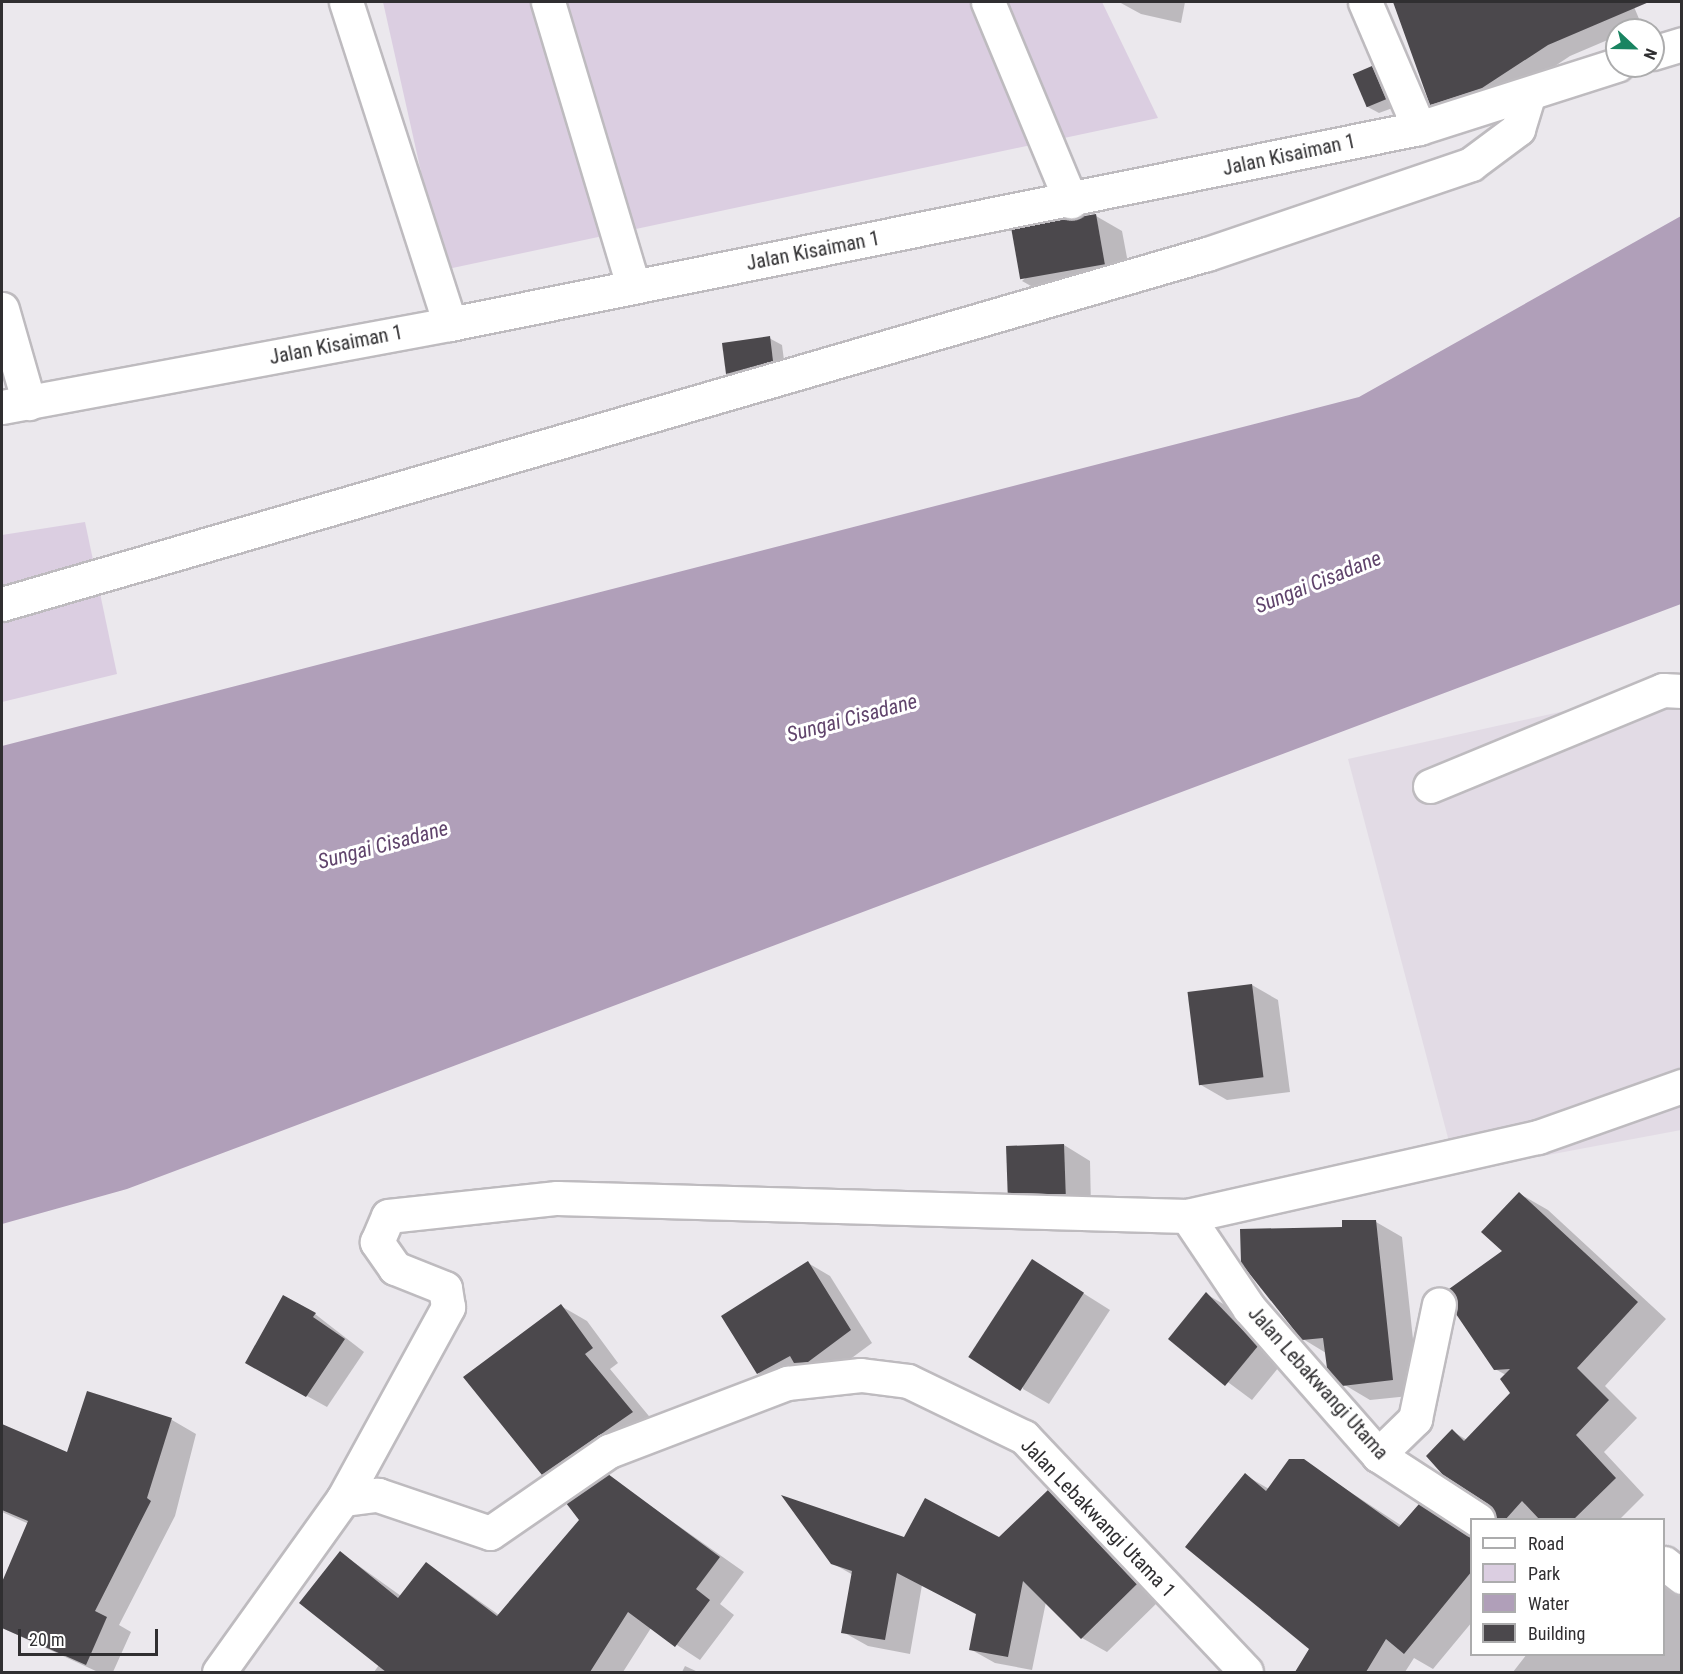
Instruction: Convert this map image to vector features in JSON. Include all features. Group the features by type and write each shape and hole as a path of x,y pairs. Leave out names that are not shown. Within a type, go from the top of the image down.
{"street":[{"path":"346,2 450,324"},
{"path":"548,2 633,286"},
{"path":"988,2 1071,201"},
{"path":"1365,2 1419,128"},
{"path":"1665,49 1682,44"},
{"name":"Jalan Kisaiman 1","path":"15,405 450,324 1071,201 1419,128 1605,69"},
{"path":"2,604 1207,254 1471,164 1518,129 1529,94"},
{"path":"2,309 15,405"},
{"path":"1430,786 1663,690 1682,691"},
{"path":"219,1672 343,1499 448,1307 445,1288 395,1268 377,1242 388,1216 557,1198 1187,1216 1538,1137 1682,1086"},
{"name":"Jalan Lebakwangi Utama","path":"1187,1216 1249,1308 1378,1455 1475,1518"},
{"path":"1378,1455 1415,1419 1439,1304"},
{"name":"Jalan Lebakwangi Utama 1","path":"343,1499 378,1496 490,1533 609,1451 787,1383 861,1375 908,1381 1024,1437 1246,1672"},
{"path":"1665,1564 1682,1577"}],"shaded area":[{"path":"1681,685 1681,1130 1457,1172 1348,759"}],"green space":[{"path":"383,2 1102,2 1158,118 443,270"},
{"path":"85,522 117,674 2,702 2,535"}],"water":[{"name":"Sungai Cisadane","path":"1681,216 1681,604 127,1189 2,1224 2,746 1359,397"}],"building":[{"path":"1393,2 1649,2 1611,18 1605,18 1605,21 1548,45 1482,88 1430,105"},
{"path":"1372,66 1386,99 1367,107 1353,74"},
{"path":"1096,214 1105,264 1020,279 1011,229"},
{"path":"770,336 773,361 726,374 722,343"},
{"path":"1252,984 1263,1077 1199,1085 1187,992"},
{"path":"1064,1144 1066,1194 1008,1196 1006,1146"},
{"path":"1519,1192 1638,1302 1577,1368 1609,1400 1576,1435 1616,1478 1575,1518 1538,1518 1522,1501 1507,1518 1495,1518 1488,1504 1443,1475 1426,1456 1452,1429 1464,1441 1510,1393 1500,1379 1510,1369 1494,1370 1456,1314 1457,1299 1449,1289 1502,1251 1481,1232"},
{"path":"1342,1220 1376,1220 1393,1380 1342,1386 1327,1368 1323,1338 1302,1340 1241,1263 1240,1229 1342,1227"},
{"path":"1032,1259 1084,1293 1020,1391 968,1357"},
{"path":"808,1261 851,1330 808,1362 794,1363 790,1356 757,1374 721,1316"},
{"path":"1206,1292 1258,1346 1225,1386 1168,1339"},
{"path":"283,1295 316,1313 313,1317 345,1339 306,1397 245,1363"},
{"path":"561,1304 593,1348 585,1354 633,1412 542,1475 463,1377"},
{"path":"87,1391 172,1418 147,1498 151,1501 95,1611 107,1617 86,1665 2,1628 2,1582 28,1521 2,1510 2,1424 67,1452"},
{"path":"1289,1459 1304,1459 1399,1527 1419,1504 1470,1536 1470,1573 1404,1654 1386,1639 1366,1672 1295,1672 1309,1649 1185,1547 1245,1473 1266,1491"},
{"path":"608,1474 720,1557 696,1589 710,1600 675,1647 628,1612 590,1672 386,1672 299,1603 340,1551 398,1598 426,1562 497,1616 579,1520 566,1503"},
{"path":"1048,1490 1137,1584 1081,1639 1023,1581 1008,1657 969,1650 976,1614 897,1573 885,1640 841,1633 852,1571 831,1564 781,1495 904,1537 925,1498 999,1537"}]}
